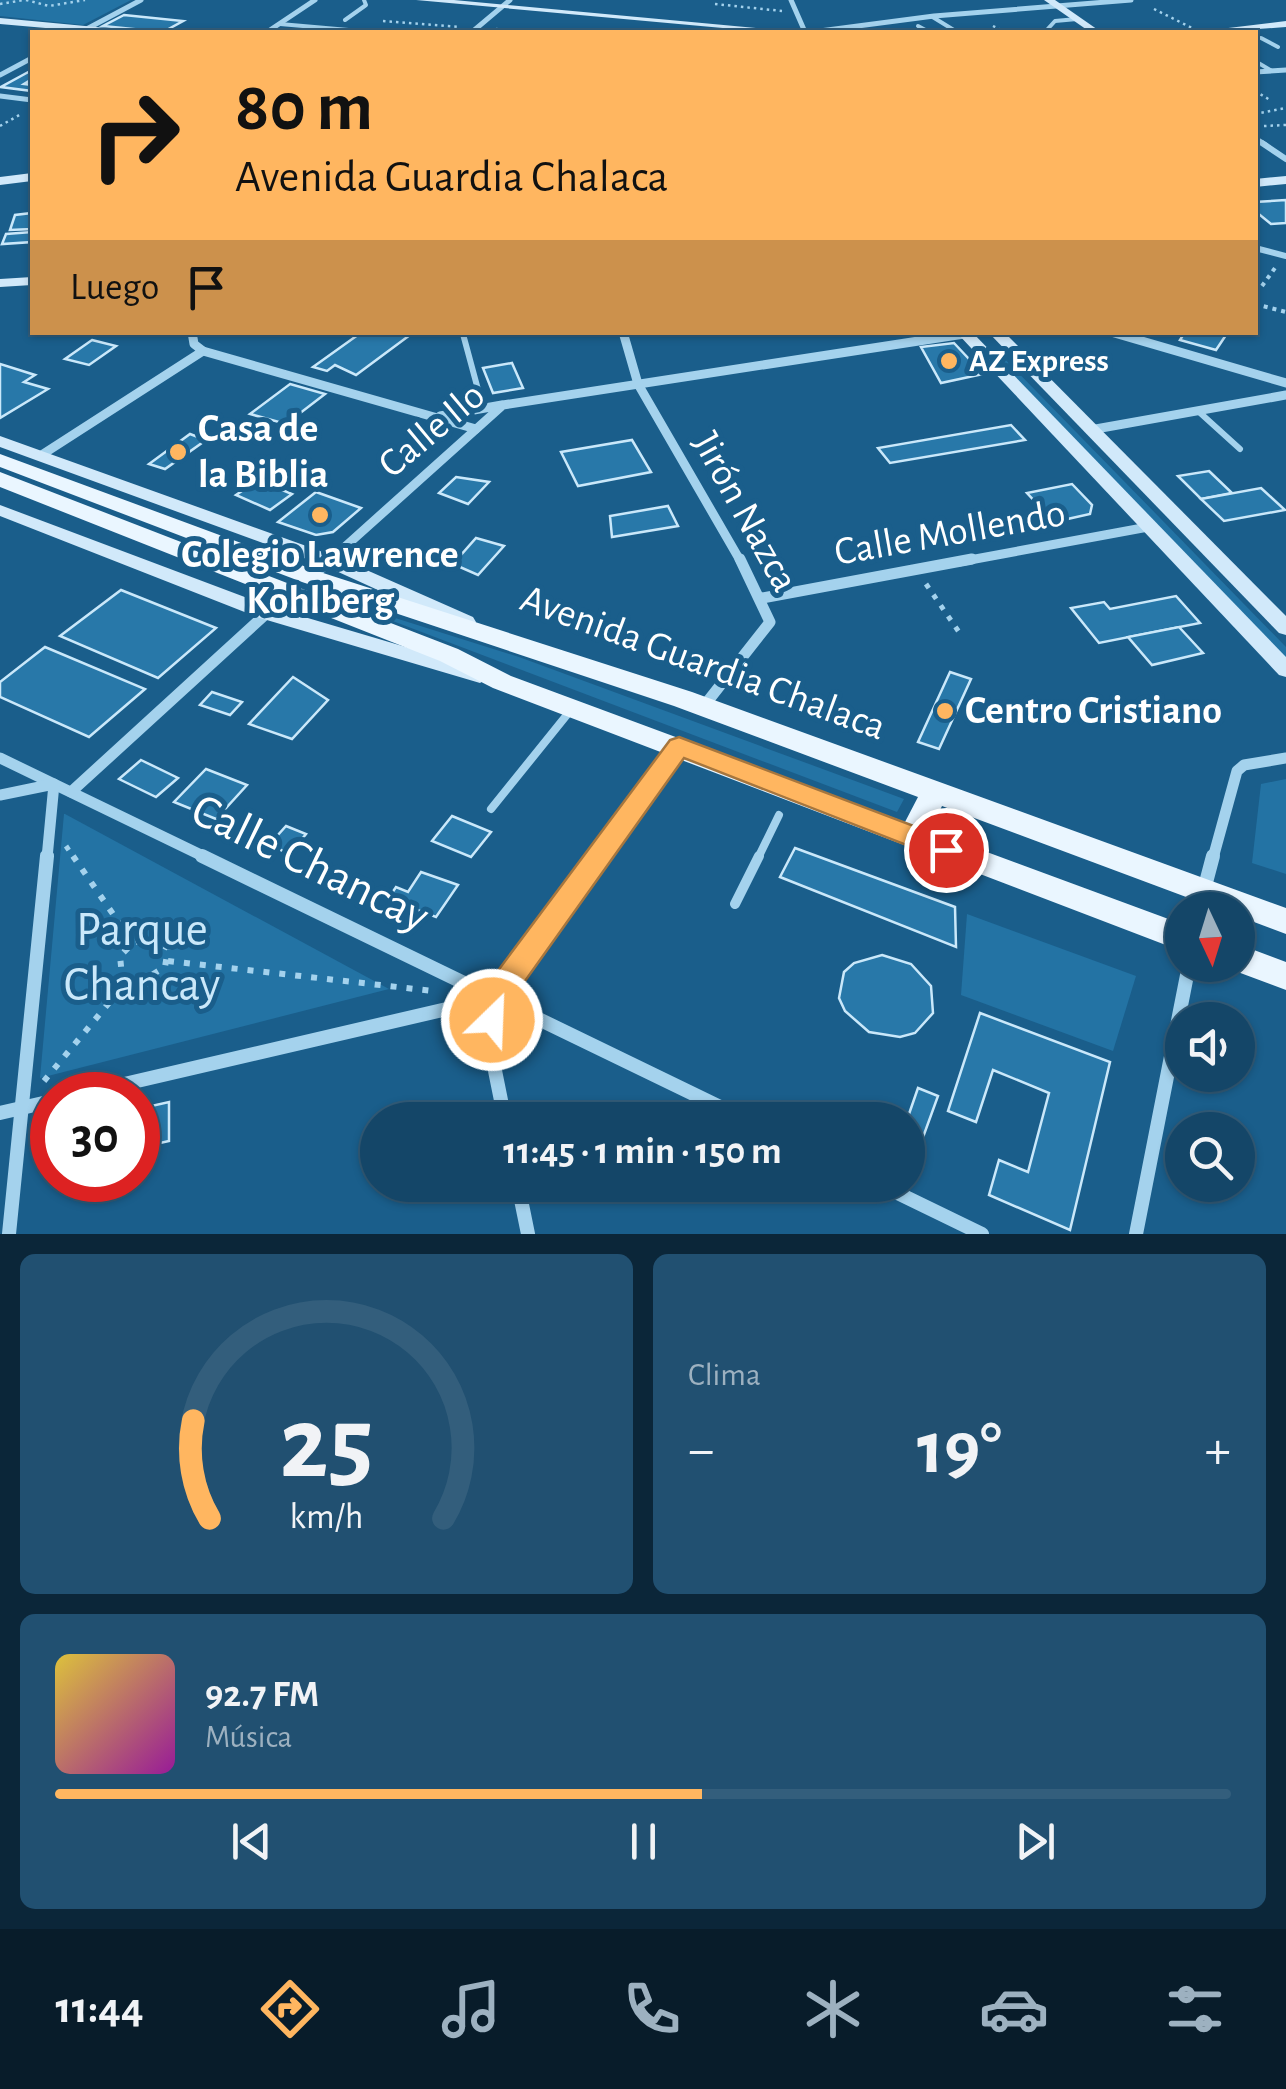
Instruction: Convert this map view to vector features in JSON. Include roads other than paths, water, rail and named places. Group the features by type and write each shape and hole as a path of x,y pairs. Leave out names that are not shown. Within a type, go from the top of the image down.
{"main road":[{"name":"Avenida Guardia Chalaca","path":"0,460 502,682 1165,932"},
{"name":"Avenida Guardia Chalaca","path":"0,479 163,532 321,569 1286,921"},
{"path":"913,836 935,791"},
{"path":"1255,964 1286,976"}],"street":[{"path":"86,30 142,0"},
{"path":"270,30 315,0"},
{"path":"421,0 506,4 774,30"},
{"path":"791,0 808,30"},
{"path":"824,30 1053,3 1130,0"},
{"path":"1053,3 1093,30"},
{"path":"476,30 506,4"},
{"path":"2,22 75,30"},
{"path":"1236,30 1286,24"},
{"path":"1258,39 1286,36"},
{"path":"0,75 30,59"},
{"path":"1258,72 1286,70"},
{"path":"0,96 30,104"},
{"path":"1258,140 1286,158"},
{"path":"0,177 30,173"},
{"path":"1258,183 1286,180"},
{"path":"1258,249 1286,256"},
{"path":"0,273 30,270"},
{"path":"0,283 30,281"},
{"path":"192,335 194,344 203,350 476,429"},
{"name":"Jirón Nazca","path":"624,335 638,384 762,598 770,622 703,707"},
{"name":"Calle Ilo","path":"321,569 503,405 955,335"},
{"path":"970,335 1286,670"},
{"path":"997,335 1286,628"},
{"path":"1121,335 1286,383"},
{"path":"40,456 203,350"},
{"path":"1088,430 1286,395"},
{"path":"434,416 503,405"},
{"name":"Avenida Guardia Chalaca","path":"0,441 321,569"},
{"name":"Avenida Guardia Chalaca","path":"0,510 268,613 502,682"},
{"name":"Calle Mollendo","path":"762,598 1148,527"},
{"path":"71,792 268,613"},
{"path":"502,1102 490,1041 495,998 679,746"},
{"name":"Calle Chancay","path":"0,758 710,1102"},
{"path":"1204,891 1237,771 1244,766 1286,758"},
{"path":"0,795 54,784 9,1234"},
{"path":"1136,1234 1187,982"},
{"path":"160,1076 495,998"},
{"path":"0,1113 30,1106"},
{"path":"521,1202 528,1234"},
{"path":"916,1202 982,1234"}],"lane":[{"path":"345,20 366,5 364,0"},
{"path":"931,16 954,30"},
{"path":"1047,30 1063,21 1076,20"},
{"path":"280,24 349,30"},
{"path":"918,26 925,30"},
{"path":"1052,26 1059,30"},
{"path":"1258,39 1278,47"},
{"path":"1258,63 1272,71"},
{"path":"464,335 483,408"},
{"path":"1198,412 1240,449"},
{"path":"491,809 573,708"},
{"path":"735,904 778,815"}],"place":[{"name":"AZ Express","path":"949,361"},
{"name":"Casa de la Biblia","path":"178,452"},
{"name":"Colegio Lawrence Kohlberg","path":"320,515"},
{"name":"Centro Cristiano","path":"945,711"}],"park label":[{"name":"Parque Chancay","path":"142,958"}]}
